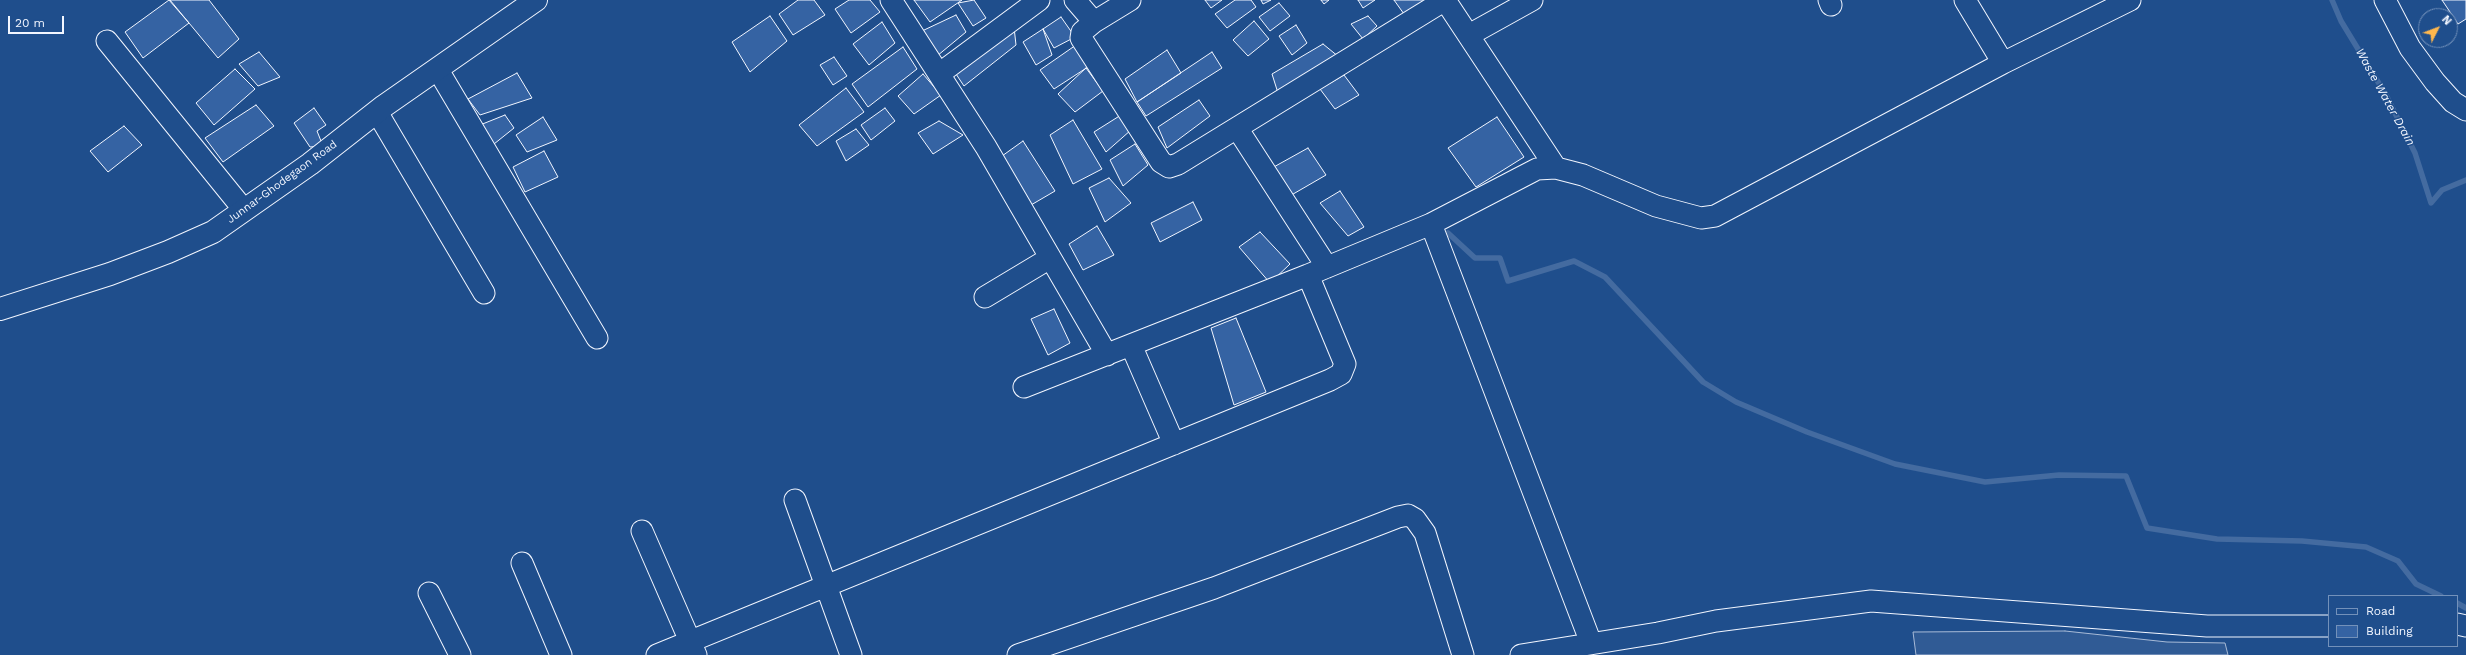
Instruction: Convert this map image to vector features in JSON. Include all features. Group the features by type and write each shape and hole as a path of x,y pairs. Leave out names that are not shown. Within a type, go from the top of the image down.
{"main road":[{"name":"Junnar-Ghodegaon Road","path":"0,309 110,274 168,252 213,232 310,164 376,112 536,0"}],"street":[{"path":"891,0 986,147 1107,354"},
{"path":"939,74 1039,0"},
{"path":"1075,0 1094,22"},
{"path":"1130,0 1094,22 1082,32 1081,38 1161,162 1169,167 1178,164 1445,0 1556,168"},
{"path":"1469,35 1532,0"},
{"path":"1965,0 2003,64"},
{"path":"1024,387 1308,275 1431,224 1537,169 1556,168 1583,175 1656,206 1701,218 1715,216 2003,64 2130,0"},
{"path":"2385,0 2410,48 2435,82 2452,102 2466,110"},
{"path":"107,40 244,210"},
{"path":"438,70 597,338"},
{"path":"376,112 484,293"},
{"path":"1237,128 1327,267"},
{"path":"1431,224 1591,643"},
{"path":"985,297 1050,258"},
{"path":"657,655 692,648 826,586 1341,374 1345,364 1308,275"},
{"path":"1131,345 1174,444"},
{"path":"795,500 851,655"},
{"path":"1018,655 1214,588 1408,515 1415,519 1424,533 1463,655"},
{"path":"642,531 692,648"},
{"path":"522,563 561,655"},
{"path":"429,593 460,655"},
{"path":"1521,655 1658,633 1716,621 1871,601 2207,626 2328,626"}],"shaded area":[{"path":"2065,631 2167,642 2225,643 2228,655 1916,655 1913,632"}],"building":[{"path":"169,0 189,23 143,58 125,32"},
{"path":"170,0 209,0 239,39 218,58"},
{"path":"798,0 814,0 825,15 793,35 779,14"},
{"path":"849,0 870,0 880,12 851,33 835,9"},
{"path":"914,0 962,0 930,22"},
{"path":"974,0 986,18 973,26 958,3"},
{"path":"1205,0 1222,0 1211,8"},
{"path":"1235,0 1251,0 1256,7 1227,28 1215,14"},
{"path":"1261,0 1271,0 1263,4"},
{"path":"1321,0 1329,0 1324,4"},
{"path":"1358,0 1375,0 1363,8"},
{"path":"1394,0 1425,0 1404,14"},
{"path":"2442,0 2466,0 2466,19 2458,24 2458,8 2447,8"},
{"path":"1279,3 1290,16 1270,31 1259,17"},
{"path":"956,15 966,32 937,56 922,31"},
{"path":"770,16 787,41 750,72 732,42"},
{"path":"1368,16 1377,26 1363,39 1351,24"},
{"path":"1061,17 1075,37 1054,48 1043,29"},
{"path":"1254,21 1269,39 1248,56 1233,40"},
{"path":"882,22 895,43 869,65 853,44"},
{"path":"1296,25 1307,43 1292,55 1279,36"},
{"path":"1014,27 1016,45 964,86 950,65"},
{"path":"1043,29 1052,55 1036,65 1023,42"},
{"path":"1323,44 1339,57 1278,93 1272,74"},
{"path":"1076,45 1091,65 1054,89 1040,70"},
{"path":"903,47 917,69 868,107 852,84"},
{"path":"1167,50 1181,73 1137,102 1125,79"},
{"path":"259,52 280,77 258,86 239,64"},
{"path":"1212,52 1222,68 1146,116 1137,102"},
{"path":"834,57 847,76 833,85 820,65"},
{"path":"1086,68 1103,91 1075,112 1058,94"},
{"path":"235,69 255,89 214,125 196,103"},
{"path":"517,73 532,98 480,115 468,99"},
{"path":"923,74 941,95 914,114 898,96"},
{"path":"1344,75 1359,95 1335,109 1320,89"},
{"path":"846,88 864,112 817,146 799,125"},
{"path":"1199,100 1210,116 1167,148 1158,127"},
{"path":"256,105 274,126 223,162 205,138"},
{"path":"314,108 326,125 317,131 323,146 310,147 294,123"},
{"path":"885,108 895,121 871,140 861,125"},
{"path":"505,115 514,128 494,144 480,125"},
{"path":"1121,115 1131,130 1106,152 1094,132"},
{"path":"543,117 557,140 527,152 516,135"},
{"path":"1497,117 1524,157 1476,187 1448,148"},
{"path":"1073,120 1102,169 1073,184 1050,135"},
{"path":"939,121 963,135 933,154 918,133"},
{"path":"124,126 142,145 108,172 90,151"},
{"path":"856,129 869,145 846,161 836,141"},
{"path":"1023,141 1055,191 1031,205 1002,156"},
{"path":"1135,144 1148,165 1123,186 1110,160"},
{"path":"1308,148 1326,175 1288,197 1272,168"},
{"path":"544,151 558,177 525,192 513,167"},
{"path":"1109,178 1131,203 1105,222 1089,188"},
{"path":"1340,191 1364,227 1348,236 1320,203"},
{"path":"1193,202 1202,220 1160,242 1151,223"},
{"path":"1097,226 1114,255 1083,270 1069,244"},
{"path":"1260,232 1290,264 1270,283 1239,247"},
{"path":"1054,309 1070,343 1048,355 1031,319"},
{"path":"1236,318 1266,392 1234,405 1211,328"}],"waterway":[{"name":"Waste Water Drain","path":"2332,0 2341,21 2386,95 2415,153 2431,203 2442,190 2466,180"},
{"path":"1448,233 1475,258 1500,258 1508,281 1574,261 1605,277 1703,382 1736,402 1807,432 1895,464 1985,482 2059,475 2126,476 2147,528 2217,539 2302,541 2366,547 2398,561 2416,584 2439,595"},
{"path":"2458,604 2466,608"}]}
